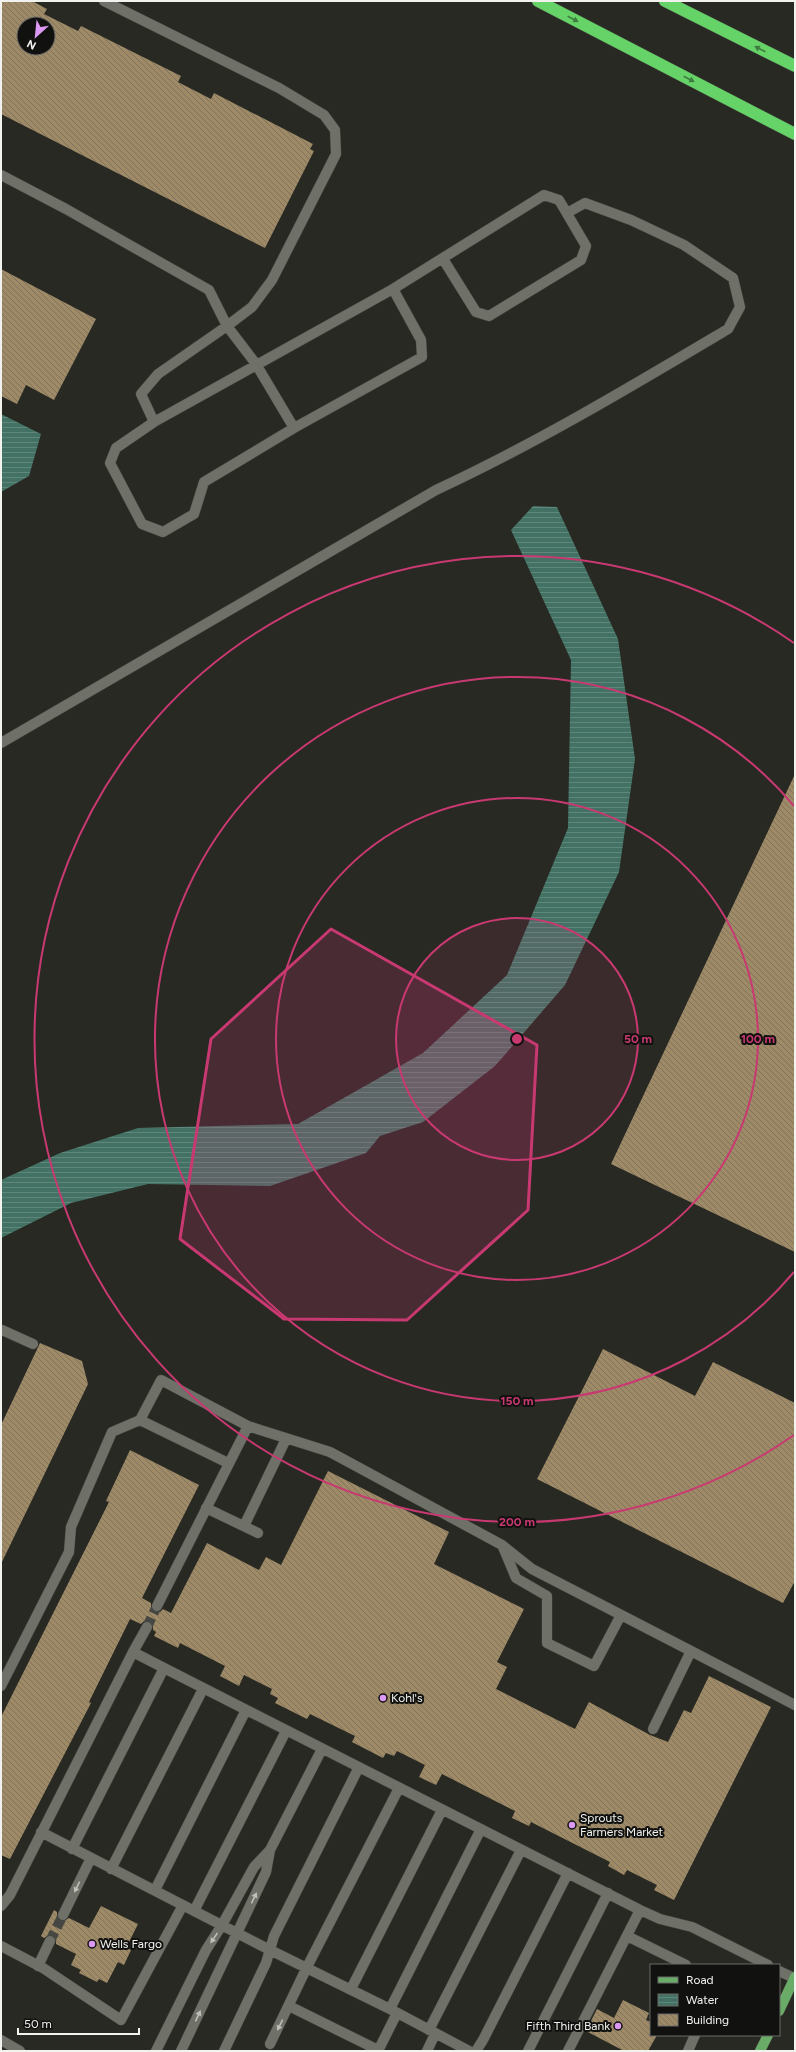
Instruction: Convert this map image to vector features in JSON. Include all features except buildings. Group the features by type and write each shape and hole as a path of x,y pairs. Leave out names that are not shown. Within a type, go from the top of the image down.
{"highway":[{"path":"538,1 795,134"},
{"path":"665,1 795,66"}],"main road":[{"path":"780,2009 795,1978"},
{"path":"760,2051 768,2036"}],"lane":[{"path":"104,1 279,88 324,115 335,130 336,154 272,280 252,307 158,374 141,394 154,422"},
{"path":"1,174 66,208 209,290 227,326 256,364 294,428"},
{"path":"393,290 421,340 422,356 294,428 204,482 194,514 163,532 142,524 110,463 116,448 154,422 256,364 393,290 544,195 559,200 586,246 581,260 489,316 476,312 443,259"},
{"path":"1,743 436,490 486,467 561,426 728,329 740,307 733,278 684,245 631,220 585,203 567,214"},
{"path":"1,1331 2,1330 33,1344"},
{"path":"1,1686 69,1552 71,1527 112,1432 140,1420 161,1380 248,1426 330,1452 502,1545 532,1569 795,1705"},
{"path":"140,1420 228,1463"},
{"path":"158,1606 228,1463 248,1426"},
{"path":"244,1526 286,1439"},
{"path":"206,1508 258,1533"},
{"path":"502,1545 516,1578 547,1596 547,1642 594,1666 621,1615"},
{"path":"1,1906 5,1893 41,1832 133,1652 147,1628"},
{"path":"653,1729 691,1651"},
{"path":"133,1652 203,1689 640,1910 660,1919 692,1927 766,1964"},
{"path":"72,1849 164,1668"},
{"path":"111,1868 203,1689"},
{"path":"155,1890 246,1710"},
{"path":"194,1911 286,1731"},
{"path":"156,2051 206,1950 222,1925 254,1867 270,1850 322,1749"},
{"path":"224,2051 266,1963 274,1936 359,1767"},
{"path":"270,2044 307,1967 399,1788"},
{"path":"351,1990 442,1810"},
{"path":"289,2006 378,2051 393,2011 481,1830"},
{"path":"41,1832 469,2051"},
{"path":"181,2051 266,1872 270,1850"},
{"path":"427,2051 432,2032 521,1850"},
{"path":"63,1915 91,1858"},
{"path":"476,2051 568,1873"},
{"path":"528,2051 608,1893"},
{"path":"1,1946 38,1966 121,2020 183,1905"},
{"path":"568,2051 640,1910"},
{"path":"627,1936 684,1964"},
{"path":"38,1966 50,1941"},
{"path":"780,1971 795,1978"},
{"path":"688,2051 695,2036"},
{"path":"1,2040 20,2051"}],"highlighted area":[{"path":"331,929 537,1045 528,1210 407,1320 284,1319 180,1239 211,1039"}],"water":[{"path":"1,414 41,434 29,476 1,492"},
{"path":"533,506 557,507 618,639 635,759 619,872 565,985 495,1066 423,1122 380,1136 366,1153 270,1186 148,1184 71,1203 1,1238 1,1180 60,1153 138,1128 298,1124 423,1053 507,975 568,828 571,660 511,530"}],"tunnel":[{"path":"147,1627 157,1606"},
{"path":"50,1941 63,1915"}],"place":[{"name":"Kohl's","path":"383,1698"},
{"name":"Sprouts Farmers Market","path":"572,1825"},
{"name":"Wells Fargo","path":"92,1944"},
{"name":"Fifth Third Bank","path":"618,2026"}]}
